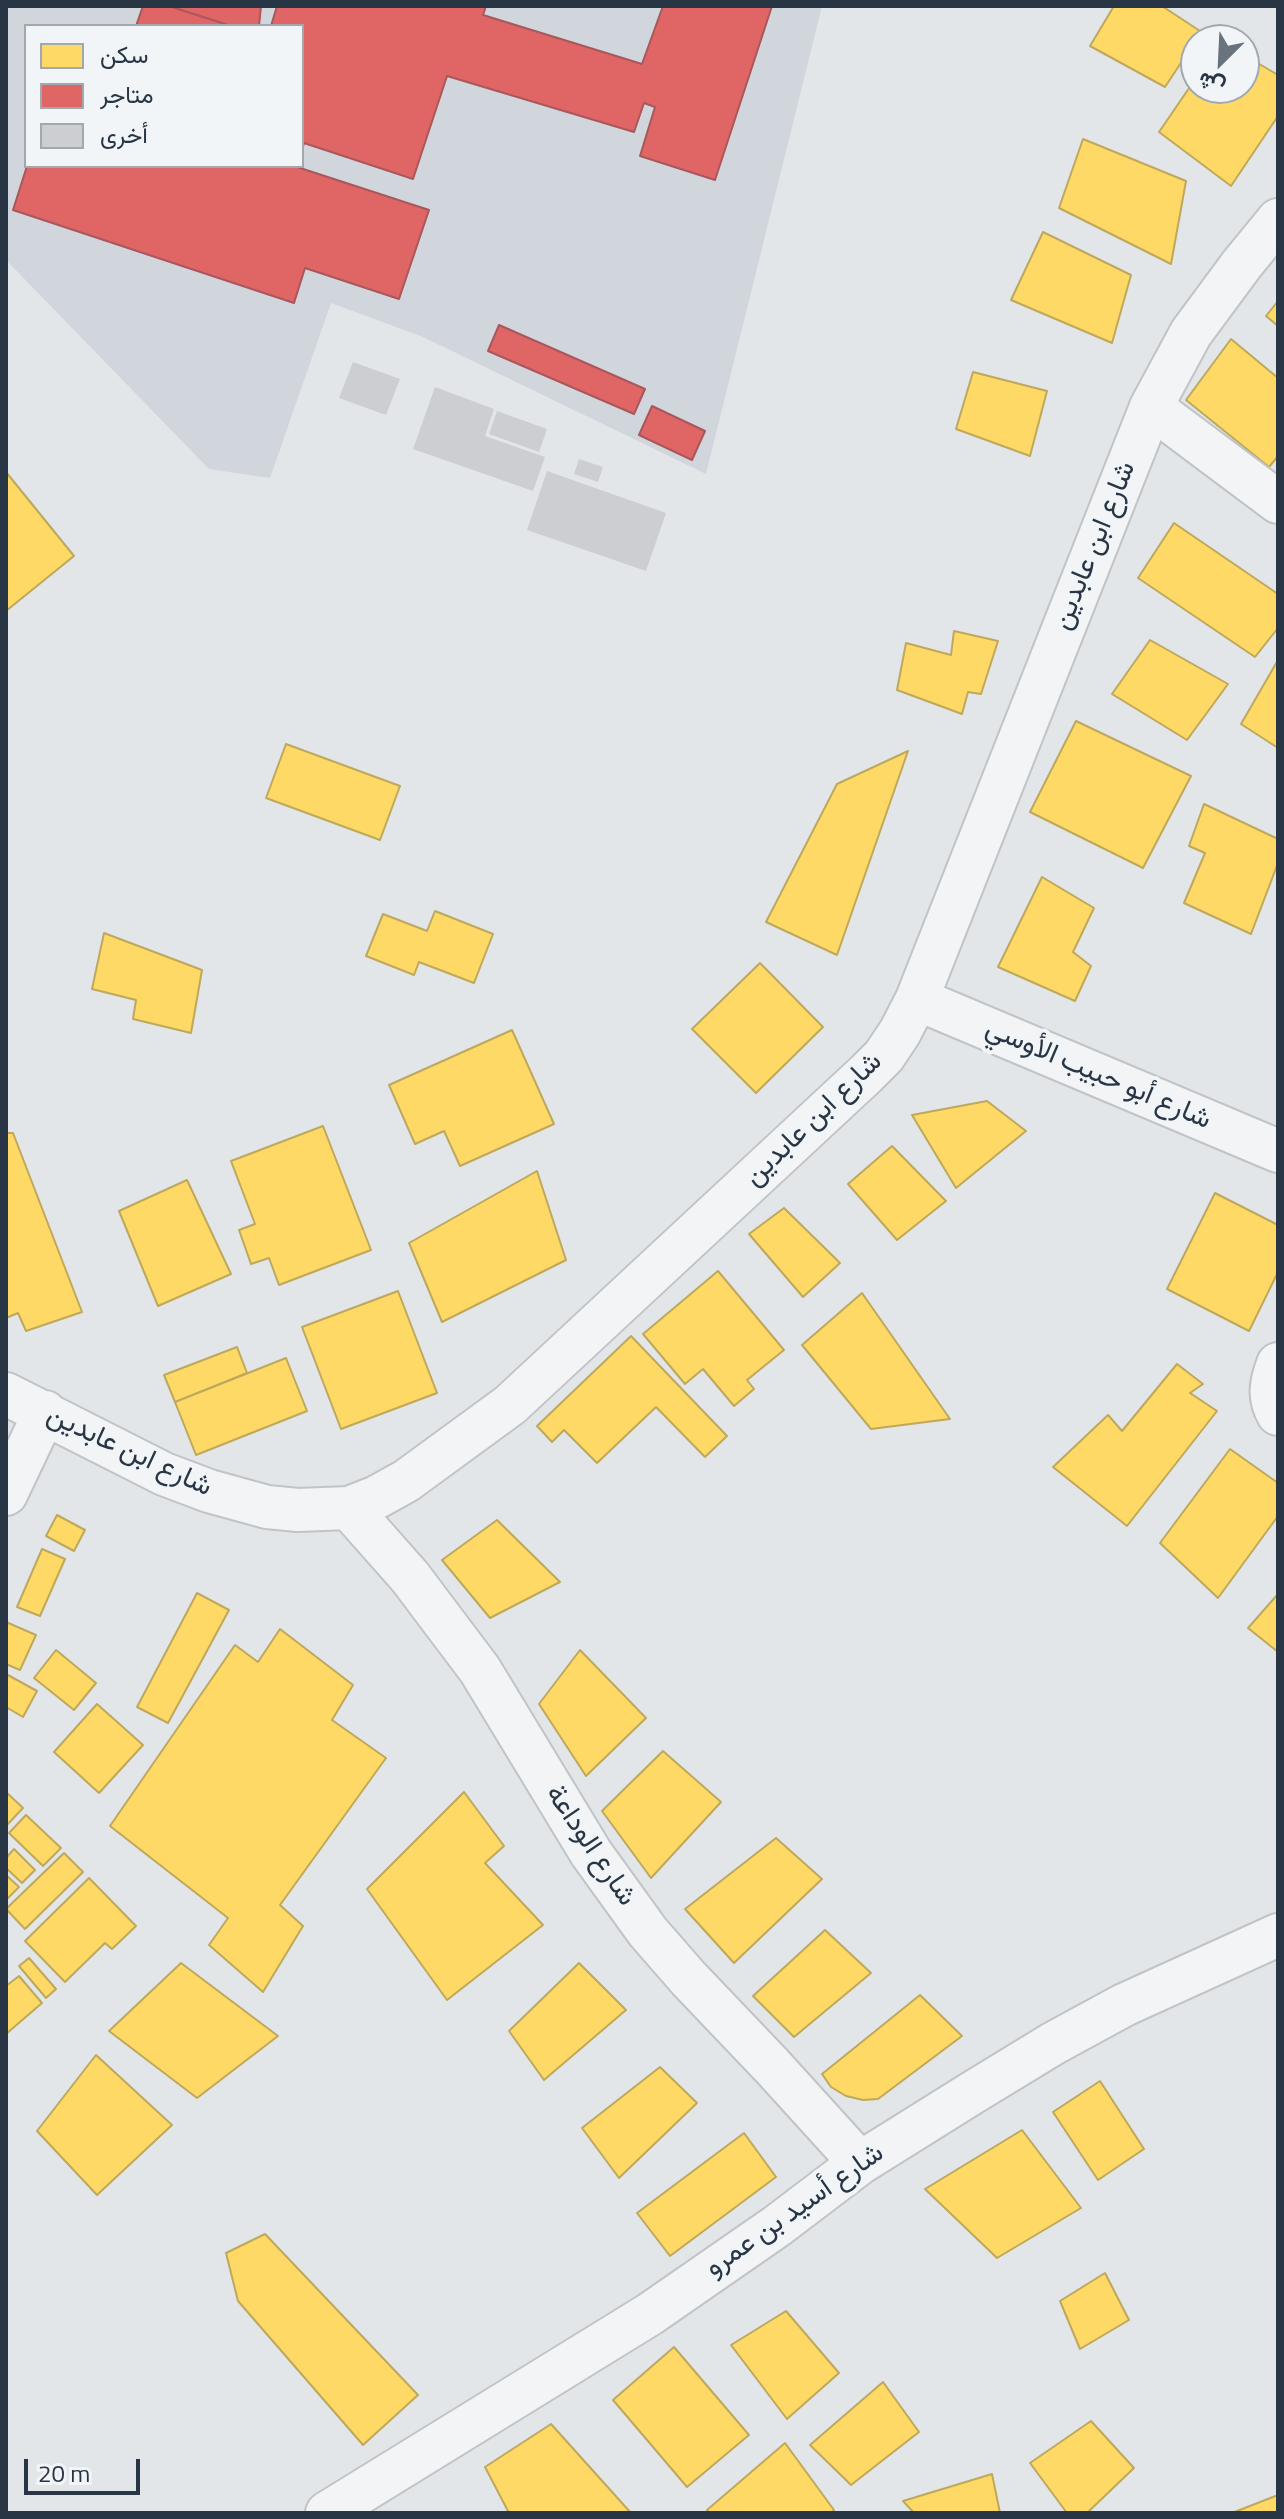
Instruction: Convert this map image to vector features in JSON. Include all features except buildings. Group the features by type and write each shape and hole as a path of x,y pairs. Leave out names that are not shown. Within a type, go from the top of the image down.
{"street":[{"name":"شارع ابن عابدين","path":"6,1394 164,1474 220,1495 267,1507 298,1510 349,1508 377,1497 406,1481 510,1405 866,1074 884,1056 900,1032 917,999 1151,407 1191,333 1278,220"},
{"path":"1151,407 1278,502"},
{"name":"شارع أبو حبيب الأوسي","path":"917,999 1278,1151"},
{"path":"1278,1364 1271,1396 1278,1414"},
{"path":"6,1494 45,1412"},
{"name":"شارع الوداعة","path":"349,1508 444,1619 480,1670 591,1853 648,1932 860,2163"},
{"name":"شارع أسيد بن عمرو","path":"327,2513 650,2314 777,2226 860,2163 986,2084 1096,2020 1278,1935"}],"shaded area":[{"path":"6,6 822,6 706,474 423,337 331,303 270,478 209,469 6,260"}]}
